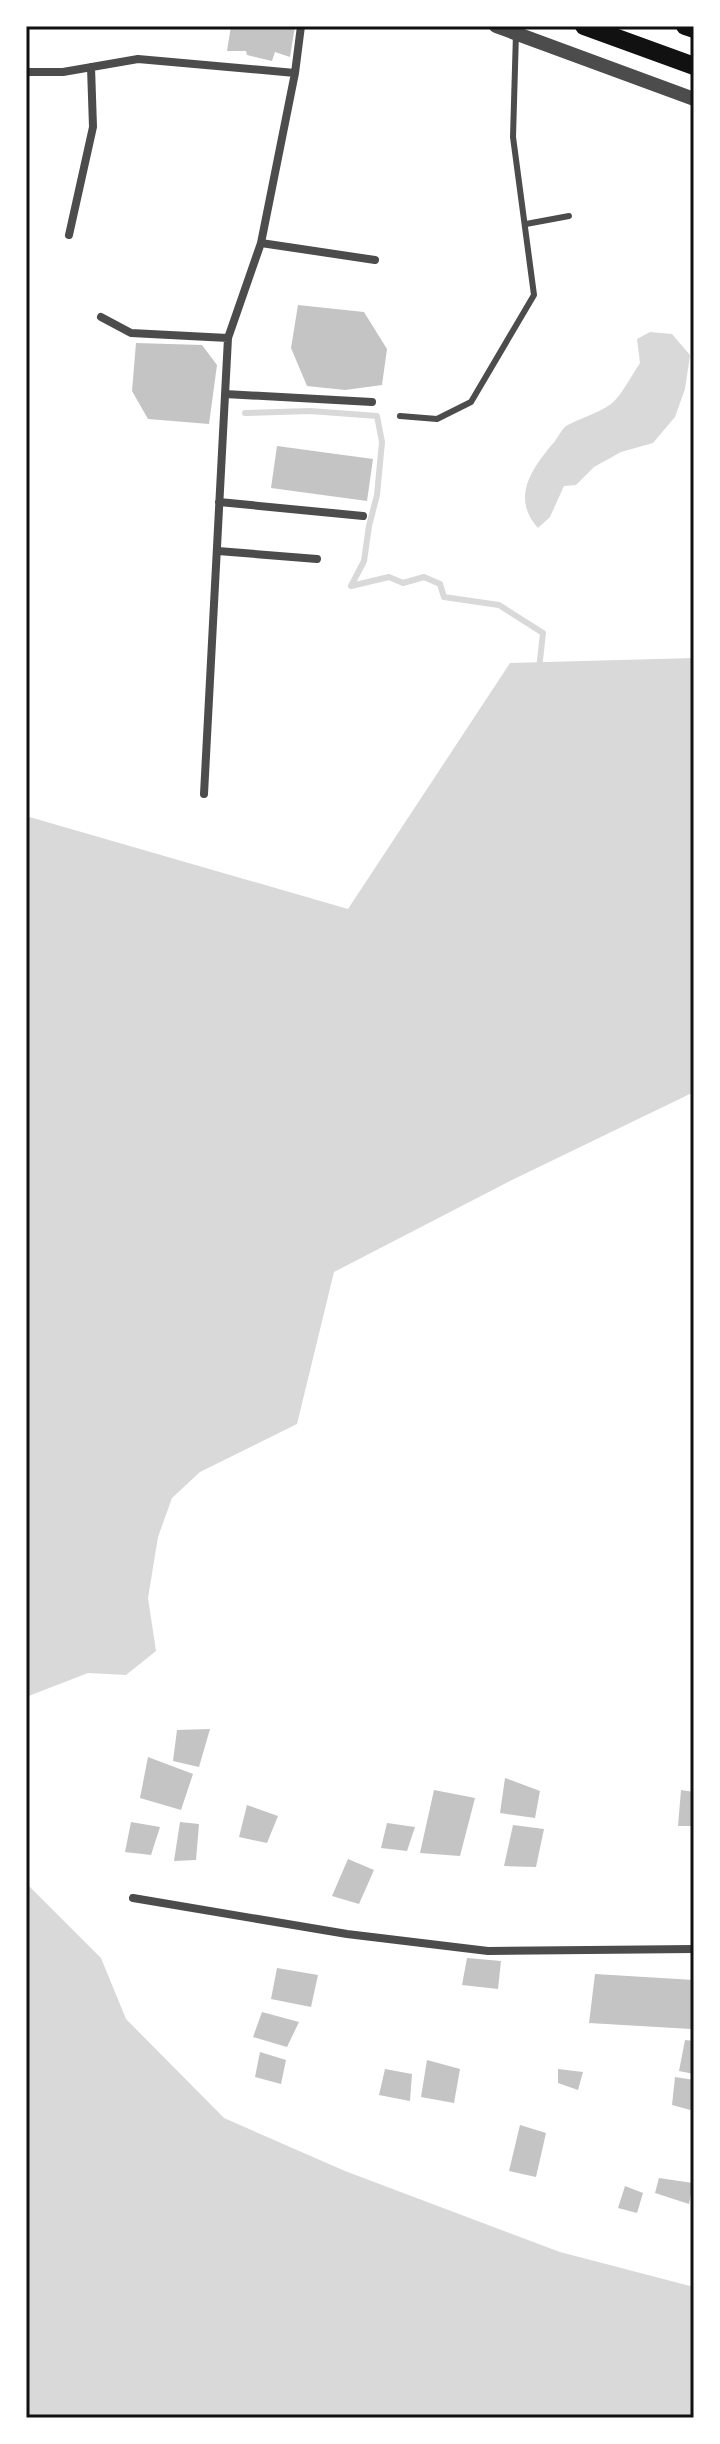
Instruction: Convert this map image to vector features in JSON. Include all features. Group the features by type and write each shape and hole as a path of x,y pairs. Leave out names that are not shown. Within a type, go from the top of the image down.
{"highway":[{"path":"584,26 694,66"},
{"path":"685,26 694,29"}],"street":[{"path":"204,794 228,338 261,243 295,73 301,26"},
{"path":"496,26 694,99"},
{"path":"26,72 63,72 138,59 295,73"},
{"path":"69,235 93,127 91,67"},
{"path":"261,243 375,260"},
{"path":"101,317 131,333 228,338"},
{"path":"225,394 372,402"},
{"path":"219,502 363,516"},
{"path":"218,551 317,559"},
{"path":"133,1898 347,1934 488,1951 694,1949"}],"lane":[{"path":"400,416 437,419 471,402 534,295 513,137 516,33"},
{"path":"526,224 569,216"}],"shaded area":[{"path":"650,332 672,334 690,355 685,389 675,417 653,443 621,452 594,467 576,485 564,486 550,517 538,528 530,516 525,494 539,461 566,426 606,407 619,396 640,363 637,339"},
{"path":"694,658 694,1092 514,1179 334,1272 297,1424 200,1472 172,1498 158,1537 148,1598 156,1651 126,1675 88,1673 26,1697 26,816 348,909 510,663"},
{"path":"26,1883 101,1958 126,2019 224,2118 345,2171 560,2252 694,2287 694,2418 26,2418"}],"building":[{"path":"231,26 295,26 290,57 275,52 272,61 247,55 246,51 227,51"},
{"path":"298,305 364,312 387,349 382,385 345,390 307,386 291,348"},
{"path":"136,343 202,345 217,365 209,424 148,419 132,391"},
{"path":"277,446 373,459 367,501 271,488"},
{"path":"210,1729 199,1767 173,1761 177,1730"},
{"path":"148,1757 193,1774 181,1810 140,1798"},
{"path":"505,1778 540,1791 535,1818 500,1813"},
{"path":"434,1790 475,1798 460,1856 420,1853"},
{"path":"681,1790 694,1792 694,1826 678,1826"},
{"path":"247,1805 278,1816 267,1843 239,1837"},
{"path":"131,1822 160,1827 151,1855 125,1852"},
{"path":"180,1822 199,1824 196,1860 174,1861"},
{"path":"387,1823 415,1827 407,1851 381,1848"},
{"path":"513,1825 544,1829 536,1867 504,1866"},
{"path":"348,1859 374,1870 359,1904 332,1896"},
{"path":"467,1958 501,1961 498,1989 462,1985"},
{"path":"277,1968 318,1975 311,2007 271,1999"},
{"path":"595,1974 694,1980 691,2029 589,2023"},
{"path":"262,2012 299,2022 287,2047 253,2037"},
{"path":"685,2040 694,2041 694,2074 679,2071"},
{"path":"260,2052 286,2060 281,2084 255,2077"},
{"path":"427,2060 460,2069 454,2103 421,2097"},
{"path":"385,2069 412,2074 410,2101 379,2095"},
{"path":"558,2069 583,2072 578,2090 558,2083"},
{"path":"675,2077 694,2080 694,2111 672,2105"},
{"path":"520,2125 546,2133 536,2177 509,2171"},
{"path":"659,2178 693,2183 689,2204 655,2193"},
{"path":"625,2186 643,2193 637,2213 618,2208"}],"waterway":[{"path":"245,413 310,411 377,416 382,442 377,495 364,561 351,586 389,577 403,583 424,577 440,584 444,597 499,605 543,633 539,669"}]}
